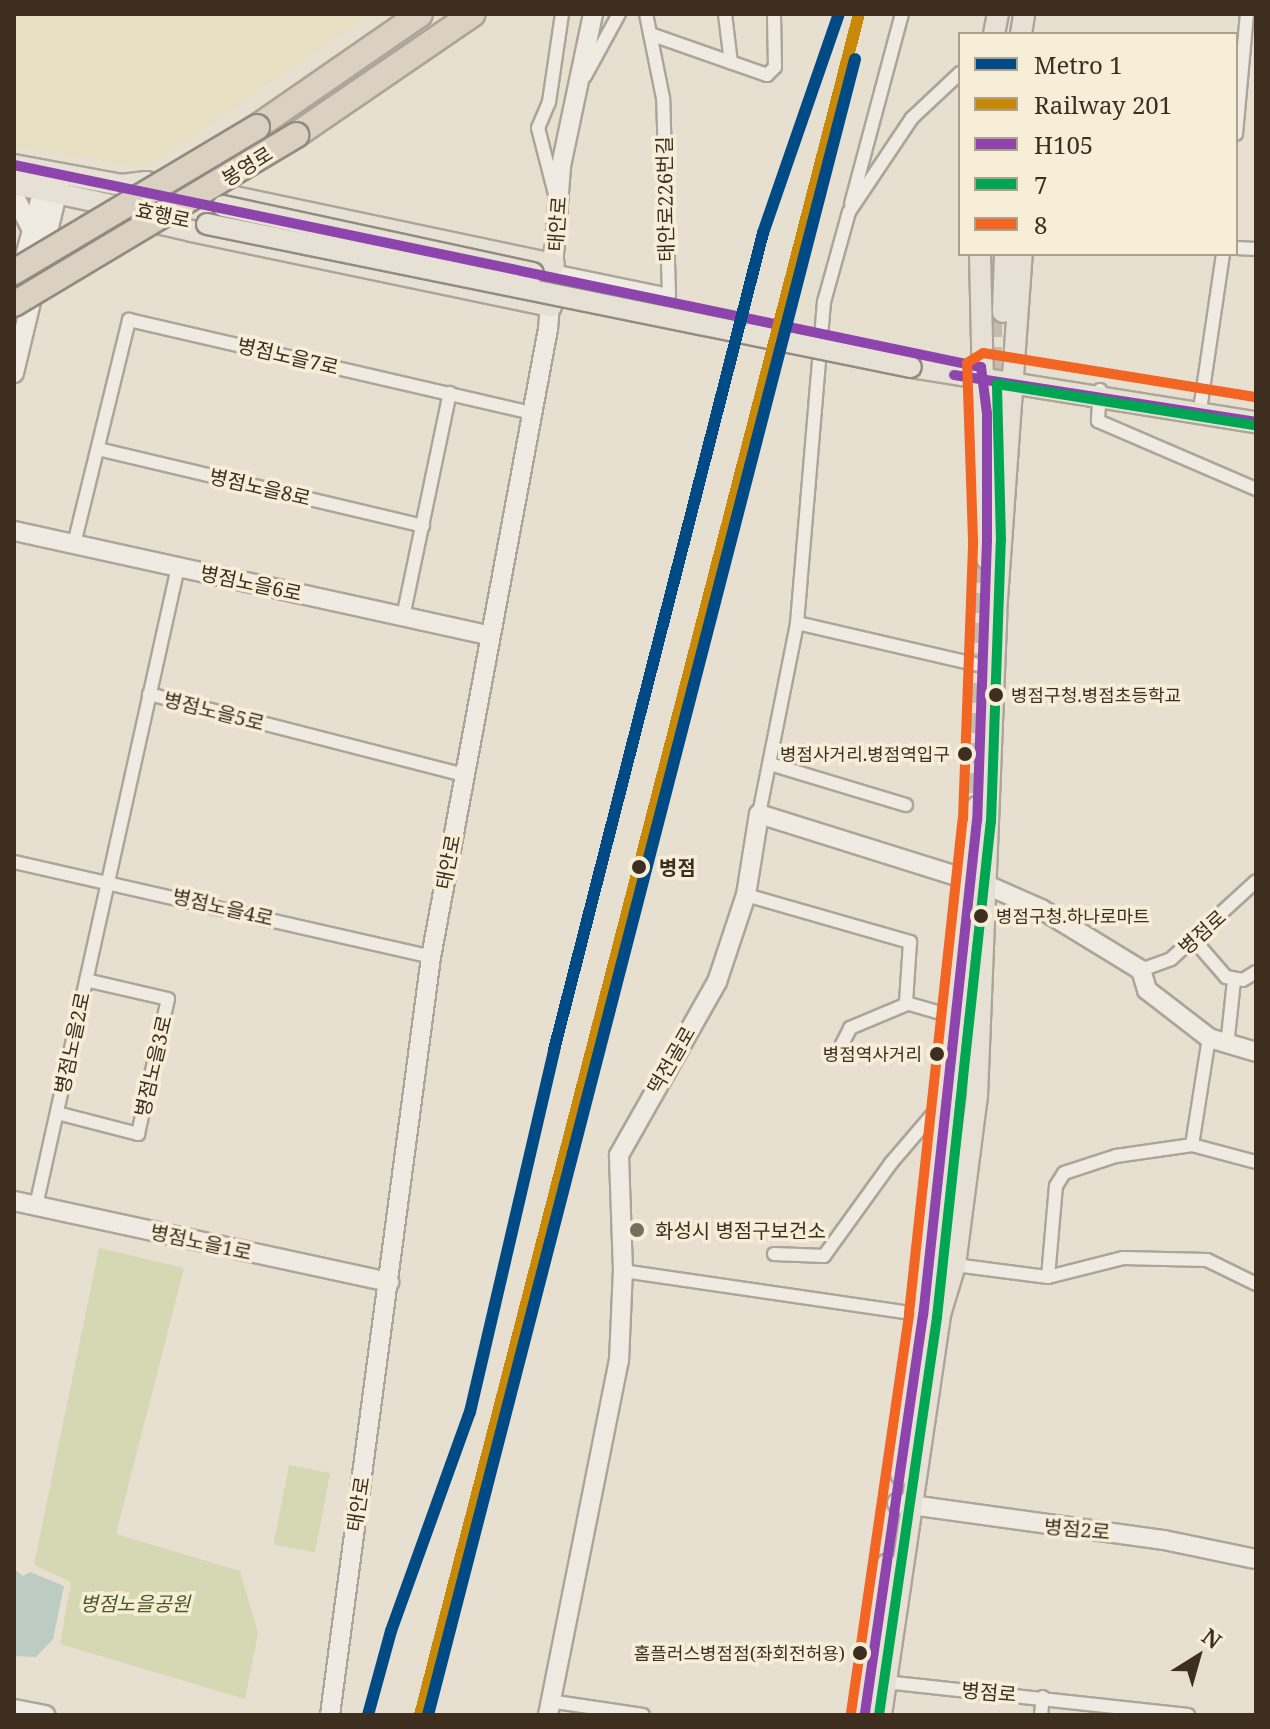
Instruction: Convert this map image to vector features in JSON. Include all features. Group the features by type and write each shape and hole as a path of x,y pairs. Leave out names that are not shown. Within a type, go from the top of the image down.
{"highway":[{"name":"봉영로","path":"14,272 257,127 420,14"},
{"name":"봉영로","path":"14,301 296,135 473,14"}],"main road":[{"name":"효행로","path":"14,165 52,182 131,209 911,361 1256,422"},
{"path":"121,185 146,182 235,197 554,268"},
{"name":"효행로","path":"14,184 121,185 911,361"},
{"path":"131,209 153,222 178,228 551,306"},
{"path":"980,256 987,540 980,883"},
{"path":"995,256 998,311 1005,256"},
{"path":"881,1715 903,1504 929,1307 949,1095 980,883 1011,379 1022,256"},
{"name":"효행로","path":"1099,393 1256,411"},
{"path":"929,1307 955,1265 977,1096 972,931"},
{"path":"929,1307 938,1300 965,1118 972,931"},
{"path":"865,1715 903,1504"}],"street":[{"path":"558,201 538,128 549,102 562,14"},
{"name":"태안로","path":"330,1715 431,957 551,306 558,201 593,14"},
{"path":"576,93 619,14"},
{"name":"태안로226번길","path":"554,268 669,295 663,98 646,14"},
{"path":"725,14 731,63"},
{"path":"650,34 767,75 775,67 774,14"},
{"path":"902,14 821,316 797,623 759,814 980,883 1041,909 1141,970 1147,990 1209,1038 1227,1046 1256,1052"},
{"path":"1238,126 1250,76 1247,14"},
{"path":"849,212 912,118 958,75"},
{"path":"14,301 52,182"},
{"path":"14,195 35,234 14,373"},
{"path":"1201,403 1223,256"},
{"name":"병점노을7로","path":"74,544 129,320 450,393"},
{"path":"403,617 450,393 532,413"},
{"path":"1099,393 1098,421 1256,489"},
{"name":"병점노을8로","path":"98,449 423,526"},
{"name":"병점노을6로","path":"14,531 488,635"},
{"path":"149,694 178,567"},
{"path":"797,623 983,666"},
{"name":"병점노을5로","path":"108,880 149,694 464,775"},
{"path":"770,764 906,805"},
{"name":"떡전골로","path":"548,1708 619,1361 623,1271 619,1155 717,982 746,895 756,853 759,814"},
{"name":"병점노을4로","path":"14,862 108,880 431,957"},
{"name":"병점노을2로","path":"36,1206 108,880"},
{"name":"병점로","path":"1141,970 1160,967 1194,940 1256,881"},
{"path":"746,895 910,942 907,1004"},
{"path":"1194,940 1217,970 1234,981"},
{"path":"1234,981 1256,972"},
{"name":"병점노을3로","path":"57,1113 138,1134 165,1014 168,999 86,980"},
{"path":"1227,1046 1234,981"},
{"path":"837,1054 850,1028 907,1004 942,1013"},
{"path":"1192,1145 1209,1038"},
{"path":"774,1254 824,1256 891,1163 949,1095"},
{"path":"1048,1277 1056,1186 1064,1173 1116,1156 1192,1145 1256,1162"},
{"name":"병점노을1로","path":"14,1201 389,1282"},
{"path":"955,1265 1048,1277 1123,1258 1207,1260 1256,1284"},
{"path":"623,1271 929,1307"},
{"name":"병점2로","path":"903,1504 1152,1538 1256,1559"},
{"name":"병점로","path":"885,1682 1188,1715"},
{"path":"1041,1715 1043,1697"},
{"path":"548,1708 643,1715"},
{"path":"14,1709 45,1715"}],"shaded area":[{"path":"14,14 369,14 146,168 14,146"},
{"path":"14,1569 23,1576 30,1572 64,1586 53,1639 36,1657 14,1656"}],"green space":[{"name":"병점노을공원","path":"99,1248 184,1268 116,1534 240,1571 258,1633 245,1699 60,1644 71,1582 34,1565"},
{"path":"289,1465 330,1473 315,1553 274,1545"}],"tunnel":[{"path":"991,367 993,311"},
{"path":"995,503 1000,367"},
{"path":"974,823 985,543"}],"metro line":[{"name":"1","path":"368,1715 391,1631 470,1412 554,1050 763,233 839,14"},
{"name":"1","path":"428,1715 855,59"}],"rail line":[{"name":"201","path":"420,1715 859,14"}],"transit line":[{"name":"H105","path":"14,165 981,367 987,414 987,540 977,820 923,1315 865,1715"},
{"name":"8","path":"851,1713 909,1313 963,819 973,540 967,363 983,353 1256,397"},
{"name":"H105","path":"954,375 1256,422"},
{"name":"7","path":"879,1715 937,1317 991,822 1001,540 997,384 1254,425"}],"place":[{"name":"병점구청.병점초등학교","path":"996,695"},
{"name":"병점사거리.병점역입구","path":"965,754"},
{"name":"병점","path":"639,867"},
{"name":"병점구청.하나로마트","path":"981,916"},
{"name":"병점역사거리","path":"937,1054"},
{"name":"화성시 병점구보건소","path":"637,1230"},
{"name":"홈플러스병점점(좌회전허용)","path":"860,1653"}]}
